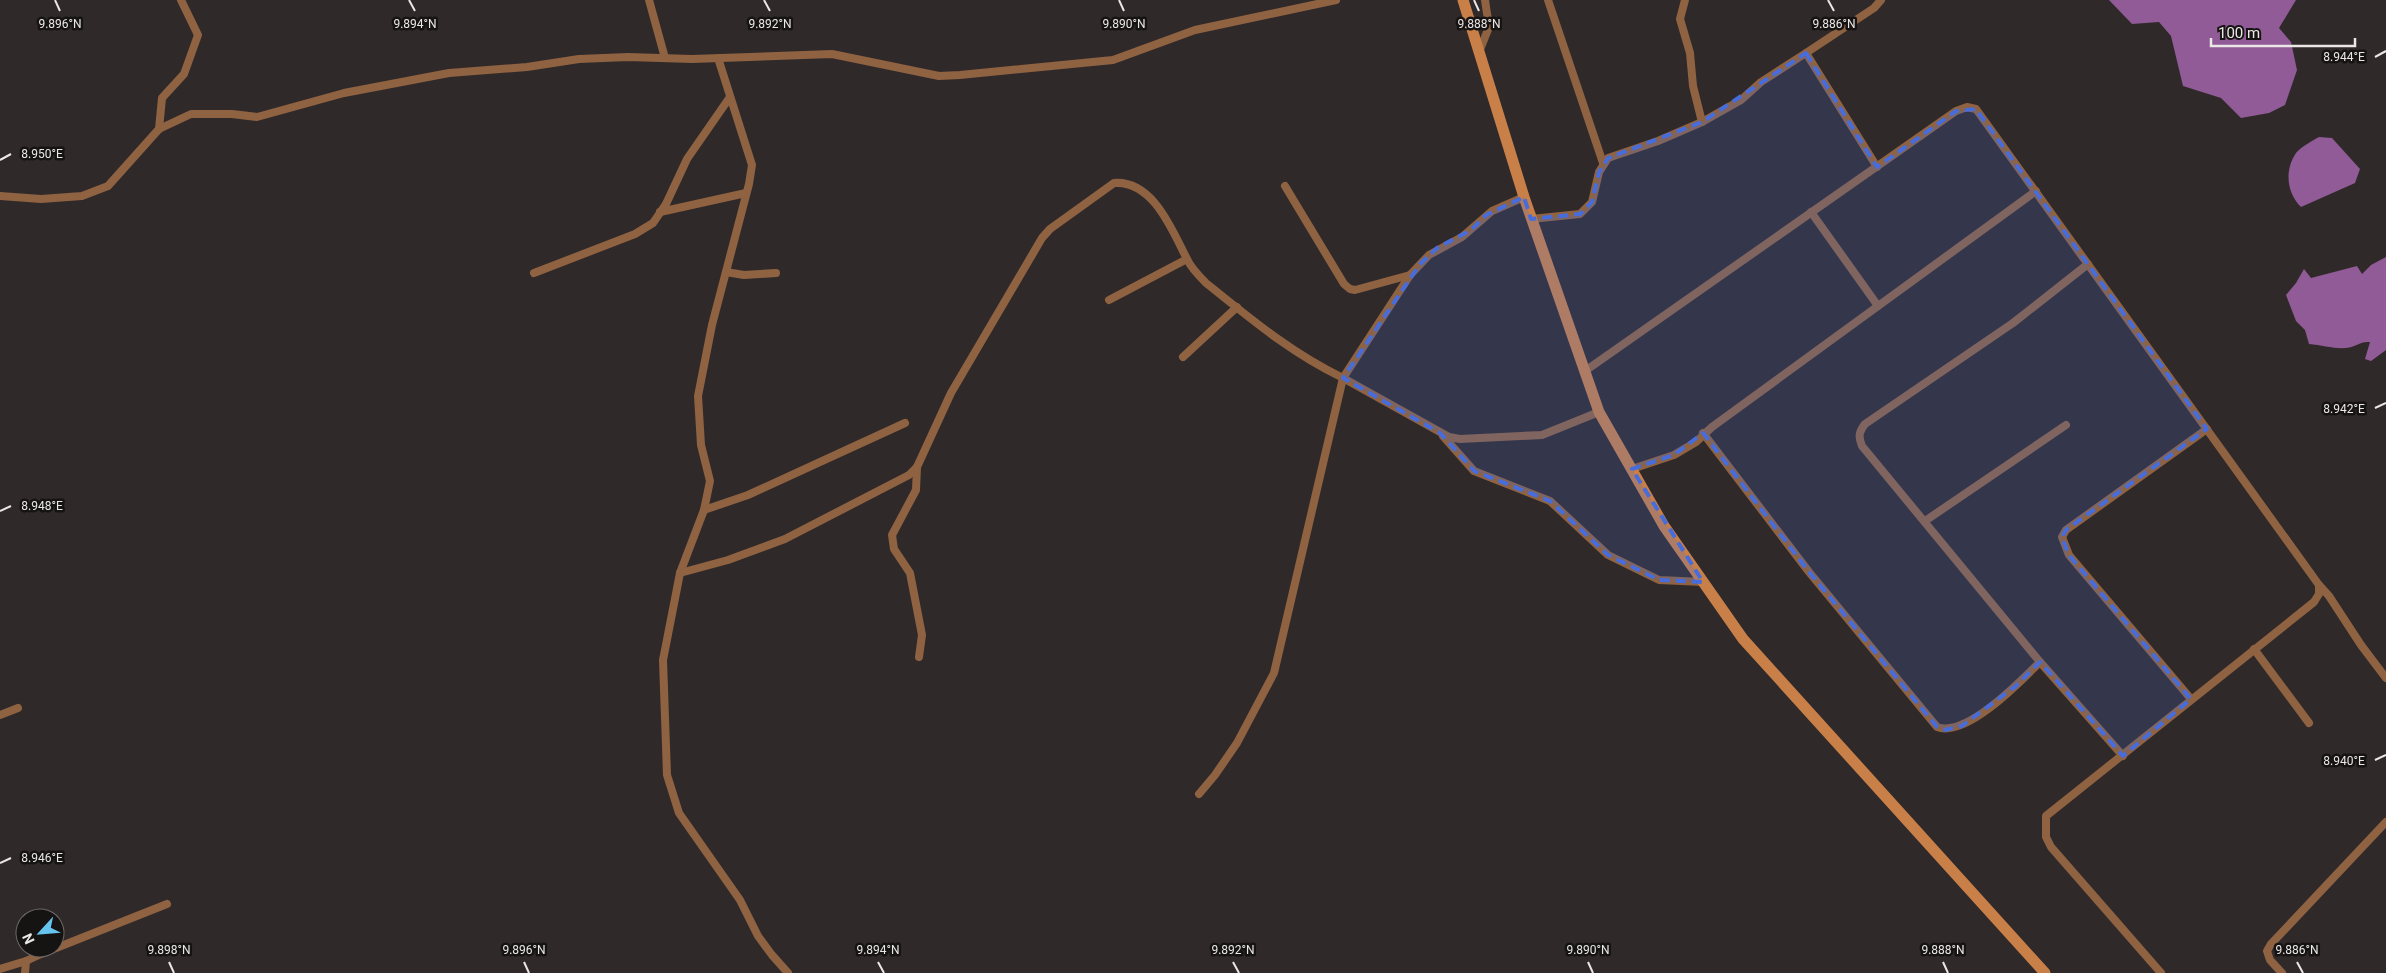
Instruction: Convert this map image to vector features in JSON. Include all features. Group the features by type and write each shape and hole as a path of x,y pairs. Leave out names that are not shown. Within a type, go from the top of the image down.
{"main road":[{"path":"1463,0 1531,219 1599,412 1664,526 1742,639 2046,973"}],"street":[{"path":"159,130 162,98 184,74 198,35 181,0"},
{"path":"649,0 665,58"},
{"path":"0,196 42,199 82,196 108,186 159,130 191,114 232,114 257,117 344,93 449,74 527,67 579,59 628,57 718,58 832,54 939,76 1077,65 1113,60 1196,30 1336,0"},
{"path":"1479,52 1489,28 1485,0"},
{"path":"1531,219 1580,214 1586,210 1592,202 1603,163 1548,0"},
{"path":"1685,0 1680,19 1690,53 1693,86 1702,122"},
{"path":"1603,163 1618,153 1658,141 1702,122 1741,100 1761,82 1874,8 1881,0"},
{"path":"1806,52 1877,167"},
{"path":"718,58 752,166 712,325 698,396 701,445 710,481 704,510 680,573 662,660 667,776 679,813 740,900 758,936 788,973"},
{"path":"534,273 635,234 653,223 687,159 730,97"},
{"path":"1585,371 1956,111 1967,108 1976,109 2319,585 2329,596 2361,645 2386,678"},
{"path":"919,657 922,635 910,574 894,549 892,534 916,490 917,467 951,393 1042,238 1050,229 1101,190 1114,183 1125,182 1140,190 1154,202 1178,240 1186,259 1206,283 1237,308 1304,358 1449,437 1460,439 1529,437 1548,433 1599,412"},
{"path":"1285,186 1344,284 1355,290 1410,276"},
{"path":"1632,469 1674,455 1696,442 1704,434 2036,191"},
{"path":"660,212 746,193"},
{"path":"1199,794 1237,743 1274,673 1343,378 1410,276 1437,248 1462,237 1492,211 1524,197"},
{"path":"1811,212 1878,306"},
{"path":"1109,300 1186,259"},
{"path":"2088,264 2012,323 1865,424 1859,432 1862,446 1926,521 2040,662 2123,756"},
{"path":"726,272 744,276 776,273"},
{"path":"1184,358 1237,308"},
{"path":"704,510 748,495 905,423"},
{"path":"1926,521 2066,424"},
{"path":"2192,699 2069,554 2062,537 2066,530 2207,429"},
{"path":"1440,432 1474,471 1550,501 1608,555 1659,580 1703,582"},
{"path":"1704,434 1809,572 1937,727 1944,730 1962,726 2016,686 2040,662"},
{"path":"680,573 728,560 785,539 900,480 917,467"},
{"path":"2161,973 2051,847 2046,837 2046,816 2314,602 2319,594 2319,585"},
{"path":"2254,649 2309,723"},
{"path":"0,716 18,708"},
{"path":"2282,973 2270,960 2267,951 2270,944 2386,822"},
{"path":"0,969 26,961 167,904"},
{"path":"24,973 26,961"}],"highlighted area":[{"path":"1806,53 1877,167 1956,111 1976,109 2207,429 2066,530 2062,537 2069,555 2191,699 2123,756 2040,662 2016,686 1962,726 1945,730 1937,727 1809,572 1703,433 1674,455 1632,469 1703,582 1659,580 1608,555 1550,501 1474,471 1440,433 1343,378 1420,264 1437,248 1471,230 1486,215 1524,197 1531,219 1580,214 1592,202 1599,172 1608,158 1702,122"}],"shaded area":[{"path":"2109,0 2296,0 2279,28 2291,42 2297,70 2285,105 2269,113 2241,118 2221,98 2183,86 2171,36 2159,22 2132,24"},
{"path":"2319,137 2332,138 2360,169 2355,183 2301,207 2290,189 2290,167 2296,153"},
{"path":"2386,257 2386,350 2371,361 2365,359 2370,342 2341,348 2309,344 2305,330 2296,321 2286,295 2304,269 2311,278 2357,266 2362,274 2371,265"}]}
